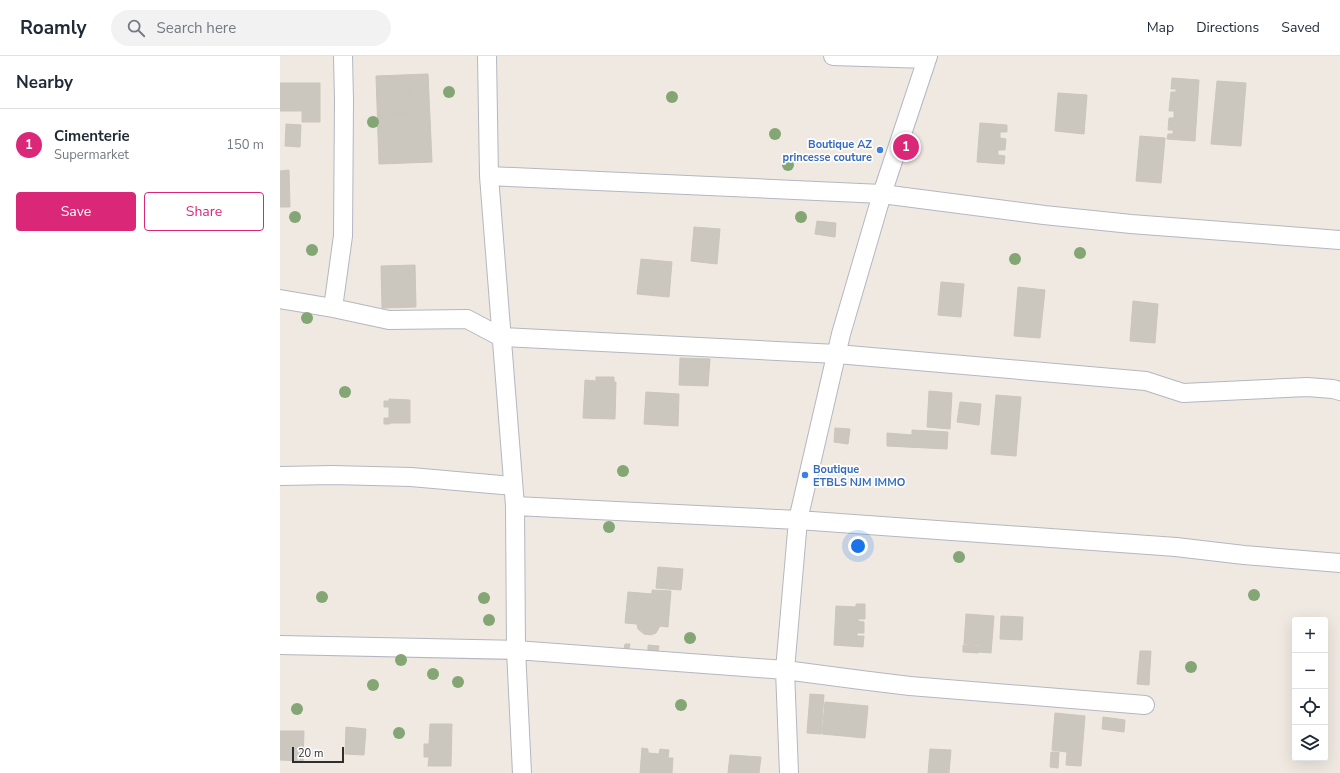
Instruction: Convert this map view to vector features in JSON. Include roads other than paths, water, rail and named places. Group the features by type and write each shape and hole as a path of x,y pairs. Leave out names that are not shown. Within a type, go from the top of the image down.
{"street":[{"path":"333,308 343,236 343,56"},
{"path":"487,56 489,176 515,506 516,650 522,773"},
{"path":"789,773 785,670 798,520 841,334 882,194 928,58 833,56"},
{"path":"489,176 882,194 1044,215 1131,224 1340,240"},
{"path":"280,300 333,308 389,320 467,319 501,337 837,354 1146,381 1183,393 1307,388 1333,389 1340,391"},
{"path":"280,476 333,475 411,478 513,486"},
{"path":"515,506 798,520 1176,547 1244,555 1340,563"},
{"path":"280,645 516,650 785,670 910,686 1145,704"}],"place":[{"name":"Cimenterie","path":"906,147"},
{"name":"Boutique AZ princesse couture","path":"880,150"},
{"name":"Boutique ETBLS NJM IMMO","path":"805,475"}]}
